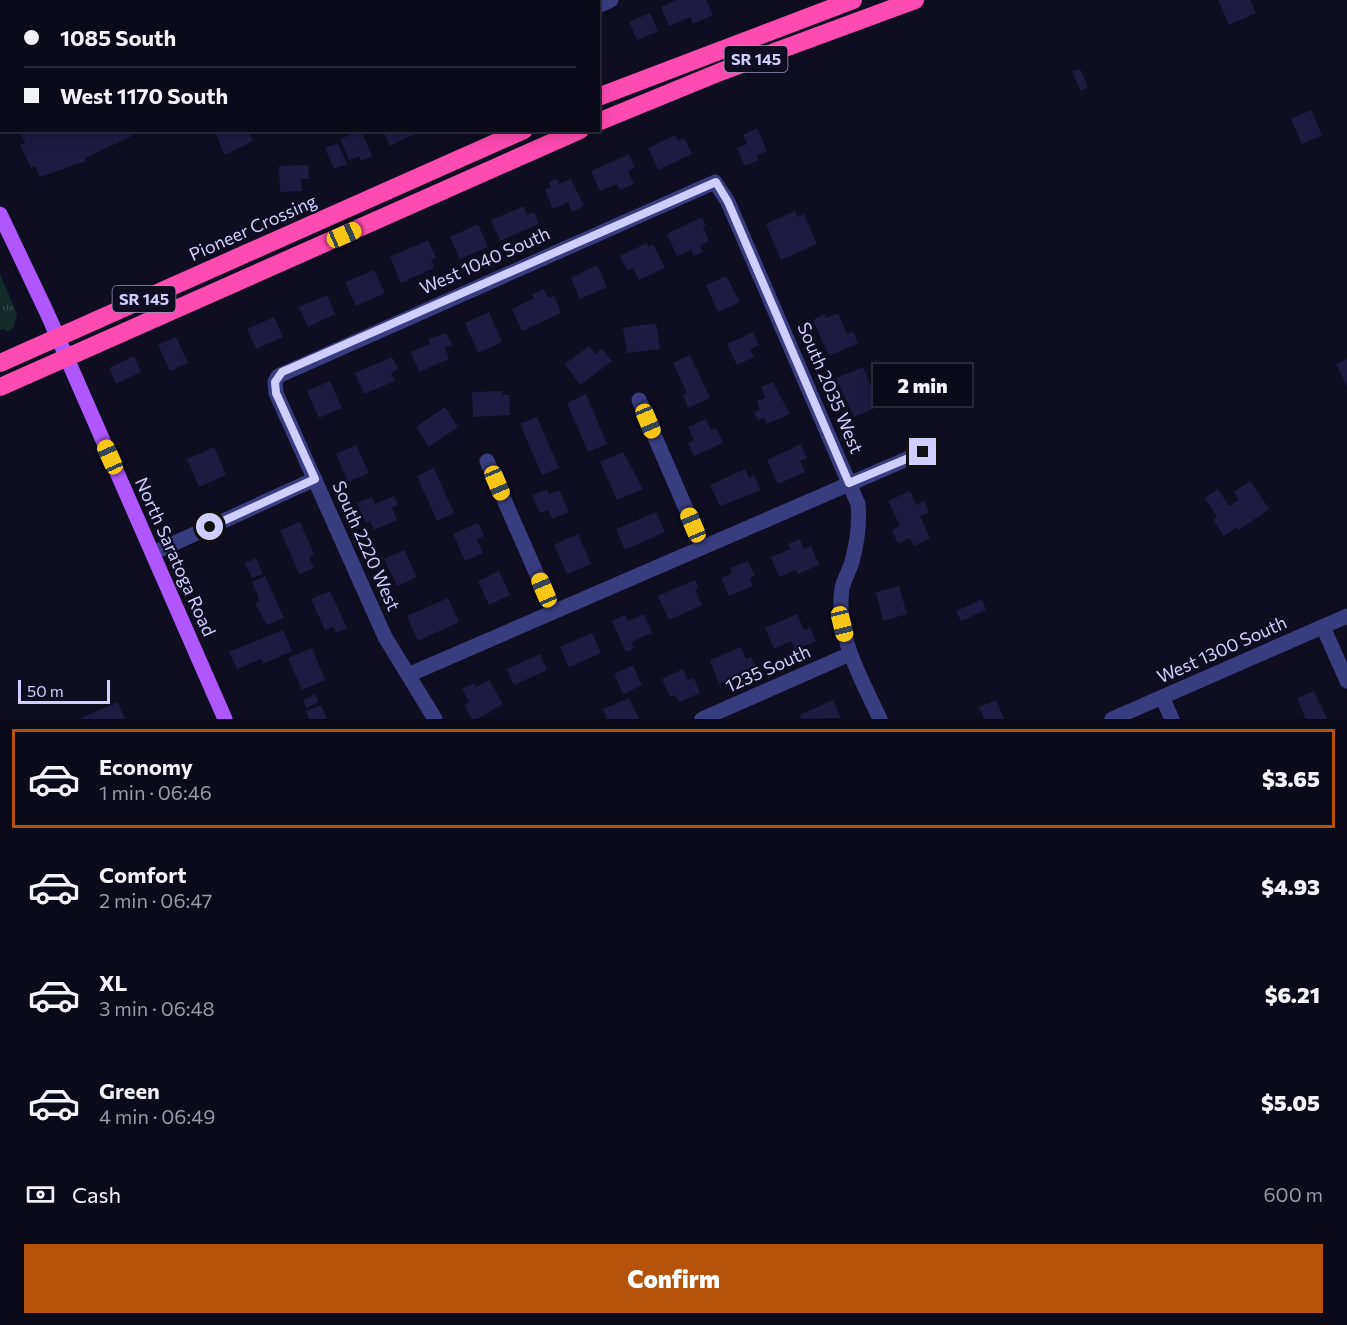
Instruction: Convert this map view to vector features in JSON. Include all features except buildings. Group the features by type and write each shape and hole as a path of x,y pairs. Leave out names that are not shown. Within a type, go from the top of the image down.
{"highway":[{"name":"SR 145","path":"600,96 853,0"},
{"name":"SR 145","path":"600,121 710,76 915,0"},
{"name":"Pioneer Crossing","path":"0,363 520,132"},
{"name":"SR 145","path":"0,387 576,132"}],"main road":[{"name":"North Saratoga Road","path":"0,214 67,358 225,719"}],"street":[{"name":"West 1040 South","path":"275,382 282,372 716,182"},
{"name":"South 2035 West","path":"716,182 728,202 858,504 860,523 852,562 842,588 842,624 850,654 880,719"},
{"name":"South 2220 West","path":"275,382 276,393 385,637 435,719"},
{"path":"639,400 702,546"},
{"path":"408,675 923,452"},
{"path":"487,461 553,611"},
{"path":"153,553 315,479"},
{"name":"West 1300 South","path":"1112,719 1347,616"},
{"path":"1323,627 1347,681"},
{"name":"1235 South","path":"702,719 850,654"},
{"path":"1162,697 1172,719"}],"green space":[{"path":"0,274 17,314 14,327 8,332 4,329 0,330"}],"route":[{"path":"210,527 315,479 276,393 275,382 282,372 716,182 728,202 849,483 923,452"}]}
